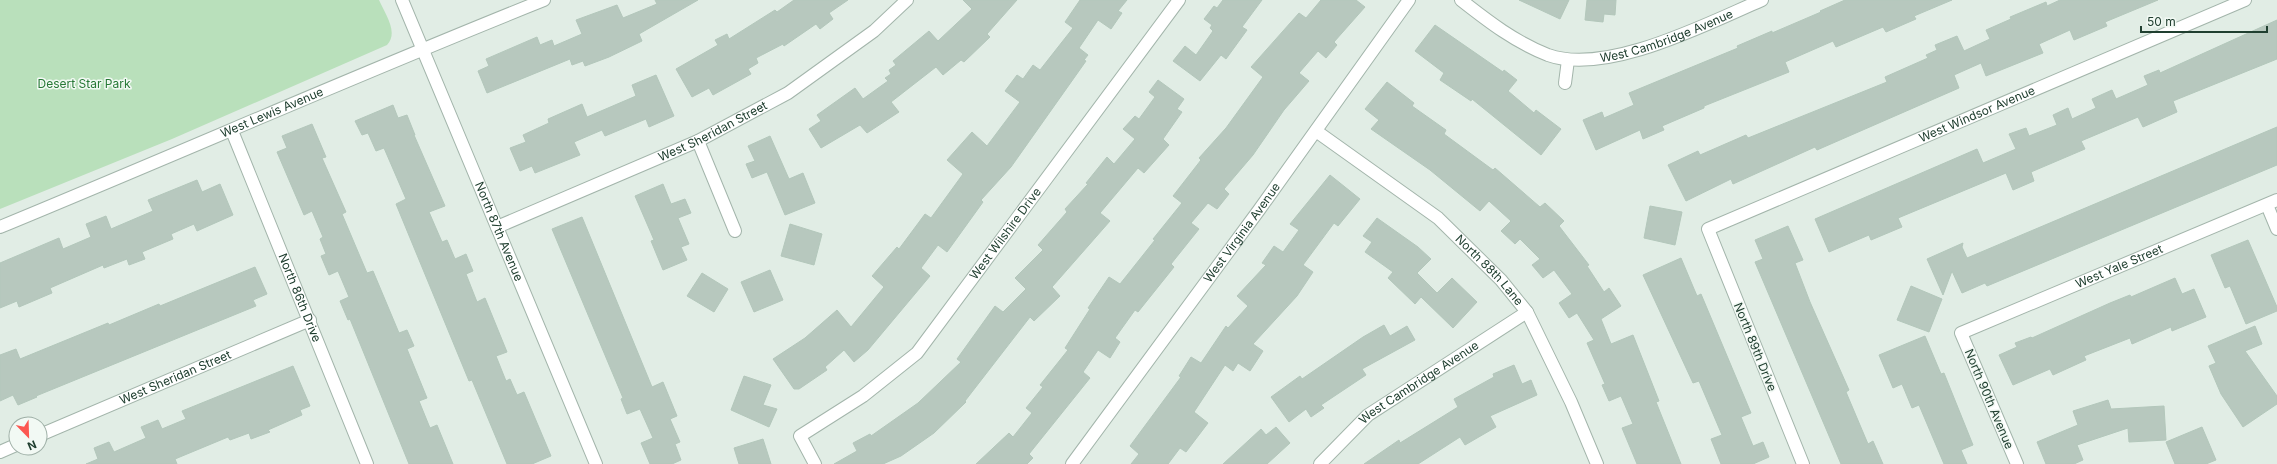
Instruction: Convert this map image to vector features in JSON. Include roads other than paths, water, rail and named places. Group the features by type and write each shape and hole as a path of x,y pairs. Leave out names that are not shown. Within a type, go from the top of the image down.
{"street":[{"name":"North 87th Avenue","path":"402,0 596,464"},
{"name":"West Lewis Avenue","path":"0,227 232,131 422,49 544,0"},
{"name":"West Sheridan Street","path":"497,227 698,141 788,93 874,31 907,0"},
{"name":"West Wilshire Drive","path":"814,464 800,436 863,396 917,353 1179,0"},
{"name":"West Virginia Avenue","path":"1072,464 1316,131 1409,0"},
{"name":"West Cambridge Avenue","path":"1461,0 1517,41 1550,55 1568,60 1598,59 1644,48 1672,39 1762,0"},
{"name":"West Windsor Avenue","path":"1708,229 2245,0"},
{"path":"1565,83 1568,60"},
{"name":"North 86th Drive","path":"232,131 368,464"},
{"name":"North 88th Lane","path":"1316,131 1438,218 1501,280 1526,312 1571,402 1597,464"},
{"path":"698,141 735,231"},
{"path":"2272,203 2277,229"},
{"name":"West Yale Street","path":"1960,333 2272,203"},
{"name":"North 89th Drive","path":"1708,229 1803,464"},
{"name":"West Cambridge Avenue","path":"1320,464 1368,415 1526,312"},
{"name":"West Sheridan Street","path":"48,431 310,320"},
{"name":"North 90th Avenue","path":"1960,333 2017,464"}],"park label":[{"name":"Desert Star Park","path":"84,84"}]}
